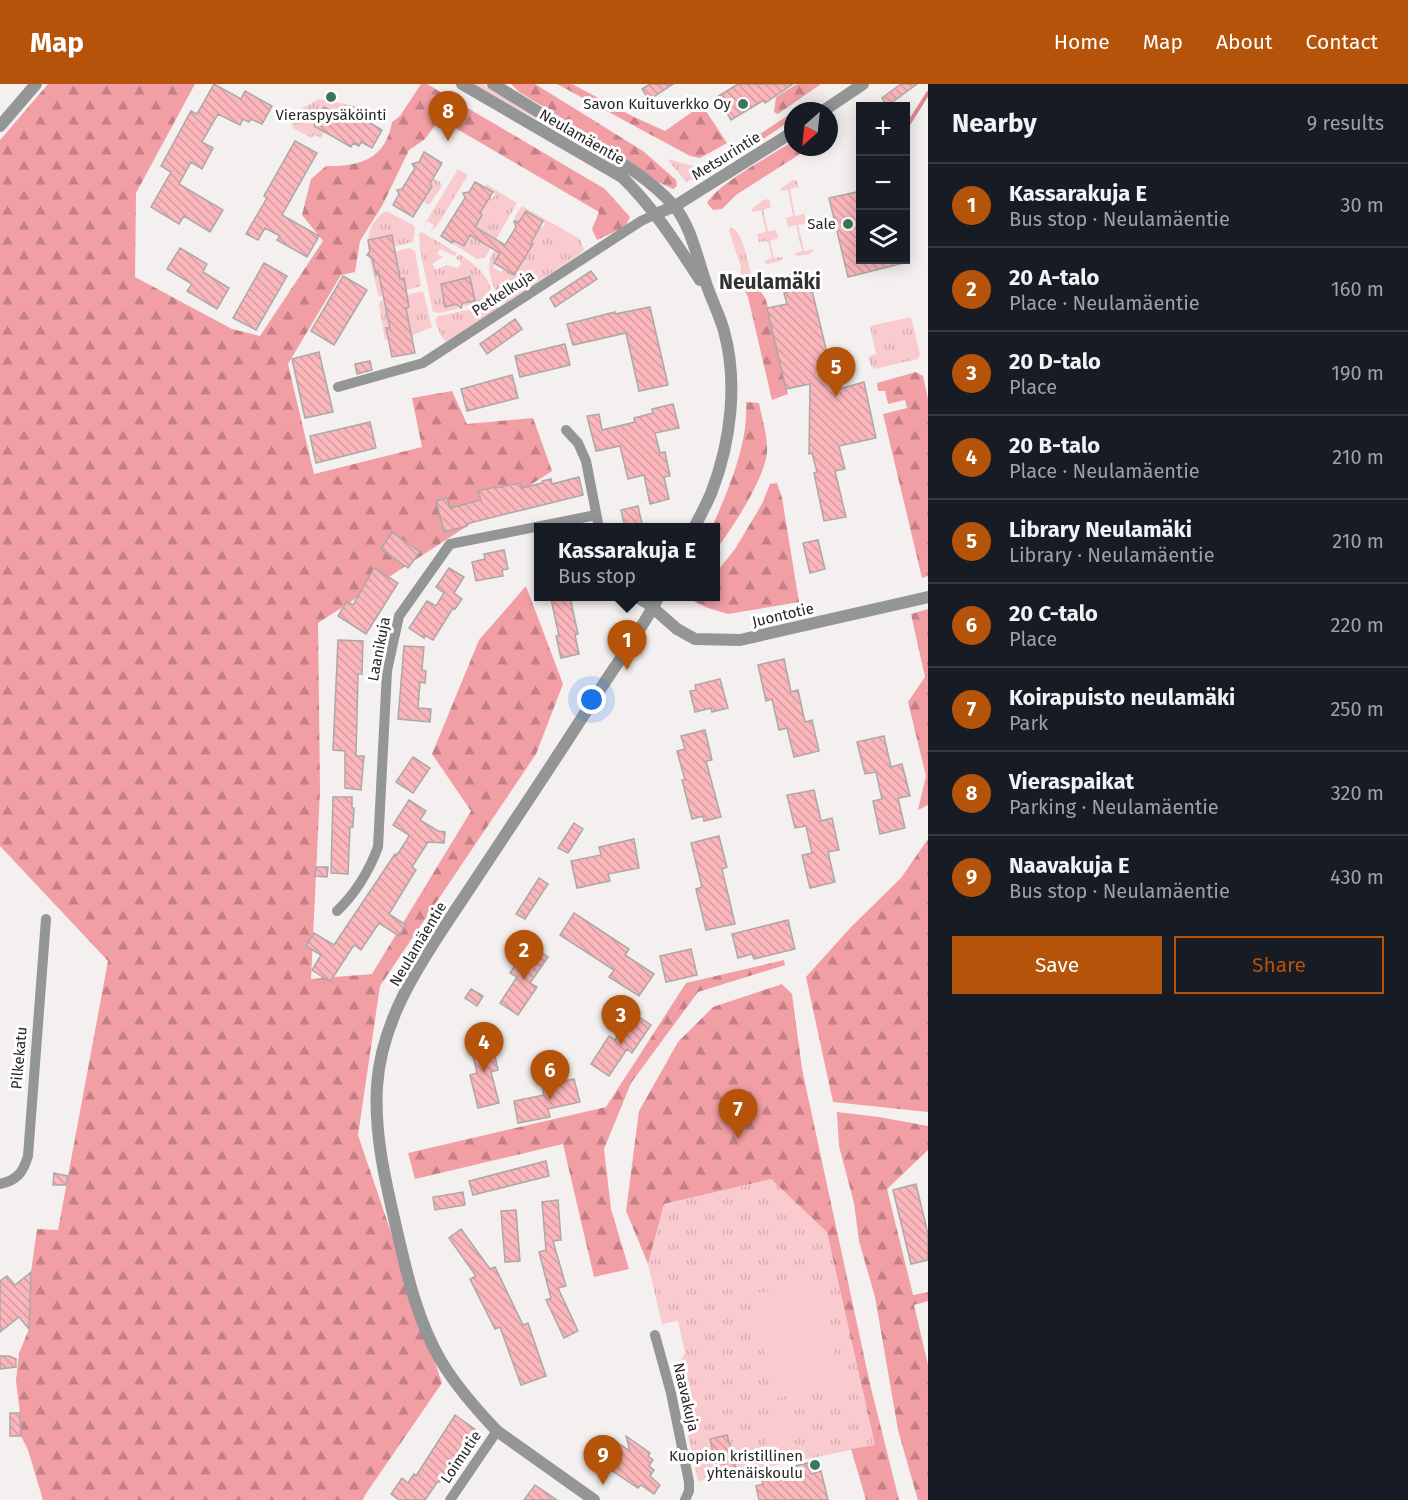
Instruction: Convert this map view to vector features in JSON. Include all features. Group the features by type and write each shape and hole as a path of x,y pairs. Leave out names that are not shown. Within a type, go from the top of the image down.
{"street":[{"path":"0,126 36,84"},
{"name":"Neulamäentie","path":"462,84 622,177 656,214 709,294"},
{"name":"Neulamäentie","path":"493,84 630,168 655,187 675,207 692,239 723,330 730,363 731,393 728,434 721,467 696,523"},
{"path":"836,102 863,84"},
{"name":"Metsurintie","path":"675,207 784,138"},
{"name":"Petkelkuja","path":"339,387 423,363 641,221 675,207"},
{"path":"566,430 578,443 586,461 598,523"},
{"name":"Laanikuja","path":"556,523 596,515"},
{"name":"Laanikuja","path":"337,911 352,897 373,861 378,847 387,671 399,616 450,544 534,527"},
{"name":"Juontotie","path":"656,602 677,629 695,639 740,640 928,597"},
{"name":"Neulamäentie","path":"594,1500 497,1431 441,1361 423,1323 407,1272 389,1197 377,1126 377,1085 382,1055 400,1004 422,960 656,602"},
{"name":"Pilkekatu","path":"0,1184 16,1178 23,1171 28,1156 46,919"},
{"name":"Naavakuja","path":"656,1335 671,1393 689,1482 689,1491 685,1500"},
{"name":"Loimutie","path":"450,1500 497,1431"}],"green space":[{"path":"48,84 195,84 136,193 135,277 232,329 260,336 323,241 302,215 311,179 326,166 360,162 377,152 389,135 392,122 400,116 421,84 427,84 605,189 630,217 625,227 597,240 592,229 599,212 440,119 424,140 409,150 382,206 360,241 355,272 341,275 288,364 314,474 422,447 412,398 452,391 467,424 533,418 552,471 318,623 320,790 311,979 372,974 471,811 432,754 479,640 526,586 563,684 536,754 380,986 358,1135 442,1383 363,1500 43,1500 28,1450 21,1436 16,1381 19,1353 29,1329 31,1272 37,1229 58,1230 108,961 0,846 0,140"},
{"path":"472,84 483,84 570,137"},
{"path":"511,84 535,84 643,151 676,180 677,186 673,189 658,182 616,151 519,92"},
{"path":"557,84 572,84 665,131 702,105 727,143 700,158 690,156"},
{"path":"797,84 821,84 795,102 784,102 784,110 778,114 774,112 776,97"},
{"path":"319,99 379,112 372,123 366,120 364,123 356,114 351,122 328,113 329,110 325,107 317,120 299,110"},
{"path":"297,113 315,123 314,126 324,132 321,138 314,135 312,138 293,128 292,124"},
{"path":"784,118 784,125 748,149 745,144"},
{"path":"784,147 784,156 797,156 736,195 722,209 713,210 707,203 713,195 733,179"},
{"path":"733,154 731,158 686,182 667,159 701,168"},
{"path":"458,169 468,175 437,226 431,231 434,225 427,221 424,227 424,225"},
{"path":"433,178 442,186 429,205 420,200 431,186 429,184"},
{"path":"793,180 797,181 799,187 790,189 795,216 804,214 807,223 798,225 804,251 813,249 810,254 797,256 794,254 802,251 796,225 788,227 786,218 793,216 788,190 780,191"},
{"path":"486,184 517,203 494,243 492,242 494,238 484,232 479,240 492,245 485,258 477,259 450,242 452,239 462,244 482,215 480,213 490,197 492,199 495,194 484,187"},
{"path":"769,199 771,207 763,210 768,231 776,230 778,238 770,241 774,258 783,258 767,264 764,261 772,258 768,241 759,242 757,234 766,232 761,210 752,212 752,209 763,200"},
{"path":"522,206 580,239 584,250 505,303 496,291 490,276 492,255 496,249 500,253 494,263 494,268 501,272 503,269 512,273 533,244 531,243 540,227 542,228 545,224 526,211 519,222 515,221 515,216"},
{"path":"386,211 415,228 413,242 391,247 391,235 368,239 370,229 376,219"},
{"path":"731,227 740,236 754,280 740,280 741,268 729,230"},
{"path":"422,232 457,253 455,256 440,249 437,254 443,257 432,264 436,270 446,265 458,268 461,263 456,258 459,254 477,267 487,279 491,293 490,300 465,306 463,303 475,300 471,280 441,284 445,307 456,304 458,306 457,309 440,313 433,312 420,250 419,234"},
{"path":"410,248 415,251 421,286 404,291 401,279 381,283 383,294 381,297 378,295 369,256 372,258 375,269 392,252"},
{"path":"740,280 754,280 766,300 788,394 772,400 748,297"},
{"path":"423,291 432,327 409,337 409,324 387,328 388,339 385,340 380,301 384,301 387,313 410,307 405,295"},
{"path":"497,304 496,310 449,340 445,341 441,336 435,320 438,316"},
{"path":"911,317 920,354 918,359 874,369 868,357 876,354 870,326"},
{"path":"916,372 923,376 928,399 928,576 922,578 883,414 907,408 905,400 888,404 885,391 878,391 877,383"},
{"path":"746,402 759,403 766,438 766,459 751,494 720,544 720,523 714,523 731,482 741,450"},
{"path":"777,483 782,498 799,602 728,614 693,601 720,601 720,568 735,549 762,504 770,484"},
{"path":"928,609 928,805 918,810 926,776 908,702 925,677 911,614"},
{"path":"928,839 928,1112 833,1102 806,977 851,927 901,878"},
{"path":"784,960 785,965 698,992 631,1083 604,1149 611,1209 629,1269 594,1277 563,1144 415,1179 408,1153 606,1107 686,983"},
{"path":"782,984 792,994 802,1069 870,1384 899,1500 866,1500 851,1449 875,1445 827,1232 771,1179 664,1204 648,1264 626,1211 639,1111 678,1042 713,1007"},
{"path":"837,1112 928,1126 928,1150 887,1189 913,1295 928,1292 928,1301 914,1305 928,1365 928,1500 918,1500 898,1430 875,1297 859,1241 854,1203 839,1146"},
{"path":"771,1179 827,1231 875,1445 698,1481 674,1373 685,1353 678,1321 662,1324 648,1264 664,1204"},
{"path":"819,1283 842,1385 774,1399 752,1294"},
{"path":"789,1411 796,1454 769,1459 762,1415"}],"building":[{"path":"214,84 241,99 245,91 272,106 262,124 251,119 249,122 243,119 240,125 218,114 202,142 213,148 202,169 191,162 179,184 223,210 210,232 184,216 179,224 151,207 171,172 161,166 191,111 197,114"},
{"path":"650,84 673,84 649,100 642,89"},
{"path":"738,84 793,84 765,103 764,100 731,120 717,97"},
{"path":"901,84 917,84 892,102 884,102 882,98"},
{"path":"324,107 351,122 355,114 382,130 372,148 361,142 359,146 353,143 351,147 314,126"},
{"path":"295,141 317,153 282,215 319,236 307,257 277,240 280,236 265,228 258,240 246,234"},
{"path":"424,152 442,163 430,184 432,186 413,217 393,205 399,194 397,190 402,189 415,168 412,164 419,162"},
{"path":"475,182 493,192 480,213 482,215 475,227 505,245 516,227 514,221 519,222 526,211 543,221 531,243 533,244 514,275 494,263 500,253 470,235 464,246 453,240 452,243 441,236 465,198 463,193 469,192"},
{"name":"Sale","path":"856,192 856,264 900,264 848,277 829,198"},
{"path":"392,235 400,279 404,278 409,307 406,308 415,353 392,357 386,328 390,328 378,271 376,275 372,258 367,255 370,251 368,240"},
{"path":"180,248 207,264 203,272 229,288 217,309 187,291 192,284 167,269"},
{"path":"264,263 287,276 256,330 233,318"},
{"path":"807,270 836,390 864,382 876,438 839,446 845,469 835,471 846,517 824,521 814,473 817,472 812,453 809,454 810,384 786,389 767,308 787,304 784,293 789,292 785,276"},
{"path":"591,271 597,279 555,307 550,298"},
{"path":"343,276 367,290 334,345 311,331"},
{"path":"470,277 475,301 463,303 461,308 456,304 445,307 441,284"},
{"path":"650,307 668,385 639,391 626,333 573,345 567,324 615,312 615,314"},
{"path":"515,319 522,329 487,354 480,344"},
{"path":"565,344 570,365 520,377 515,356"},
{"path":"319,352 333,412 305,418 292,359"},
{"path":"370,361 372,370 357,374 355,364"},
{"path":"512,375 518,398 467,411 461,389"},
{"path":"673,404 679,428 655,433 660,453 665,452 670,476 664,477 669,499 650,504 644,475 628,479 620,446 596,451 587,416 599,414 602,430 635,422 634,418 653,413 652,409"},
{"path":"370,422 376,448 316,463 310,436"},
{"path":"579,477 583,495 466,524 467,526 444,532 436,501 447,498 450,508 481,500 478,491 520,483 522,488 551,479 552,484"},
{"path":"638,506 642,523 624,523 621,510"},
{"path":"392,532 420,552 408,568 381,549"},
{"path":"818,540 825,569 810,573 803,543"},
{"path":"504,550 508,569 502,570 503,576 476,581 472,562 485,559 484,554"},
{"path":"374,568 398,583 366,634 338,616 347,601 353,605"},
{"path":"449,568 464,577 454,593 462,599 455,609 453,608 433,640 424,635 424,638 409,628 427,601 436,606 444,593 436,587"},
{"path":"551,601 571,601 578,634 575,635 579,654 561,658 556,636 559,636"},
{"path":"338,640 363,641 362,674 358,674 356,756 364,756 361,790 345,788 345,751 333,750"},
{"path":"404,646 424,647 422,670 426,671 425,683 420,682 418,708 431,709 430,722 398,719"},
{"path":"784,659 791,692 798,690 805,722 812,720 819,751 794,757 787,728 779,730 772,699 766,701 758,665"},
{"path":"720,679 728,708 712,712 711,708 695,712 690,691 696,690 695,685"},
{"path":"705,730 712,760 706,761 721,817 704,821 703,816 692,819 677,751 685,749 681,736"},
{"path":"884,736 891,767 902,764 910,796 898,798 905,828 880,834 873,801 882,799 876,772 865,774 857,742"},
{"path":"413,757 430,768 413,793 396,782"},
{"path":"814,790 821,821 832,818 839,850 828,852 835,882 810,888 802,855 812,853 806,826 795,828 787,795"},
{"path":"333,797 352,797 352,808 354,808 353,827 350,827 348,874 331,873"},
{"path":"409,800 426,811 420,820 438,831 445,832 444,843 428,842 412,867 416,870 389,914 406,925 399,936 379,923 361,950 354,945 330,982 312,970 321,955 306,946 314,933 334,945 408,838 409,835 393,825"},
{"path":"574,823 583,829 568,853 558,848"},
{"path":"719,836 727,867 722,869 735,924 706,930 696,889 702,887 691,843"},
{"path":"634,839 639,868 608,874 610,881 577,888 571,861 601,855 599,847"},
{"path":"316,867 328,867 327,877 315,876"},
{"path":"539,878 548,884 525,919 516,914"},
{"path":"574,913 629,949 625,955 654,974 639,996 609,977 614,970 560,935"},
{"path":"788,920 795,949 754,959 752,954 738,958 732,934"},
{"path":"529,944 548,957 530,983 537,987 518,1015 500,1003 517,977 510,973"},
{"path":"691,949 697,975 666,982 660,956"},
{"path":"471,989 483,996 477,1006 465,998"},
{"path":"633,1013 651,1025 632,1053 627,1049 609,1076 591,1064 609,1036 615,1040"},
{"path":"491,1038 498,1070 491,1072 499,1103 478,1108 470,1075 477,1073 471,1047 474,1042"},
{"path":"574,1079 580,1102 548,1109 550,1117 518,1123 514,1101 544,1095 542,1086"},
{"path":"546,1161 549,1176 473,1195 469,1181"},
{"path":"54,1173 68,1176 66,1185 53,1185"},
{"path":"916,1184 928,1234 928,1260 911,1264 893,1190"},
{"path":"463,1192 465,1205 435,1210 433,1197"},
{"path":"558,1200 561,1240 553,1241 566,1286 558,1288 578,1331 564,1338 546,1300 551,1298 539,1252 546,1250 542,1202"},
{"path":"516,1210 520,1261 505,1262 501,1211"},
{"path":"461,1229 490,1269 495,1267 523,1325 528,1323 546,1376 521,1385 500,1327 495,1329 470,1279 476,1276 449,1238"},
{"path":"31,1272 29,1329 19,1317 0,1332 0,1281 7,1276 15,1285"},
{"path":"0,1356 16,1359 16,1367 0,1369"},
{"path":"10,1413 20,1413 21,1436 10,1436"},
{"path":"455,1415 476,1430 425,1500 399,1500 391,1494 402,1478 408,1483 414,1474 416,1476"},
{"path":"727,1435 736,1468 718,1473 710,1439"},
{"path":"626,1436 650,1453 648,1456 653,1460 649,1466 654,1470 650,1476 660,1485 654,1494 641,1485 638,1488 599,1462 602,1458 598,1455 605,1445 609,1447 613,1440 630,1451"},
{"path":"808,1463 811,1474 821,1471 828,1500 759,1500 756,1486 763,1484 760,1474"},
{"path":"535,1485 557,1500 524,1500"}],"waterway":[{"path":"910,122 928,93"}],"place":[{"name":"Vieraspysäköinti","path":"331,97"},
{"name":"Savon Kuituverkko Oy","path":"743,104"},
{"name":"Vieraspaikat","path":"448,141"},
{"name":"Sale","path":"848,224"},
{"name":"Library Neulamäki","path":"836,397"},
{"name":"Kassarakuja E","path":"627,670"},
{"name":"20 A-talo","path":"524,980"},
{"name":"20 D-talo","path":"621,1045"},
{"name":"20 B-talo","path":"484,1072"},
{"name":"20 C-talo","path":"550,1100"},
{"name":"Koirapuisto neulamäki","path":"738,1139"},
{"name":"Kuopion kristillinen yhtenäiskoulu","path":"815,1465"},
{"name":"Naavakuja E","path":"603,1485"}],"district":[{"name":"Neulamäki","path":"770,282"}]}
